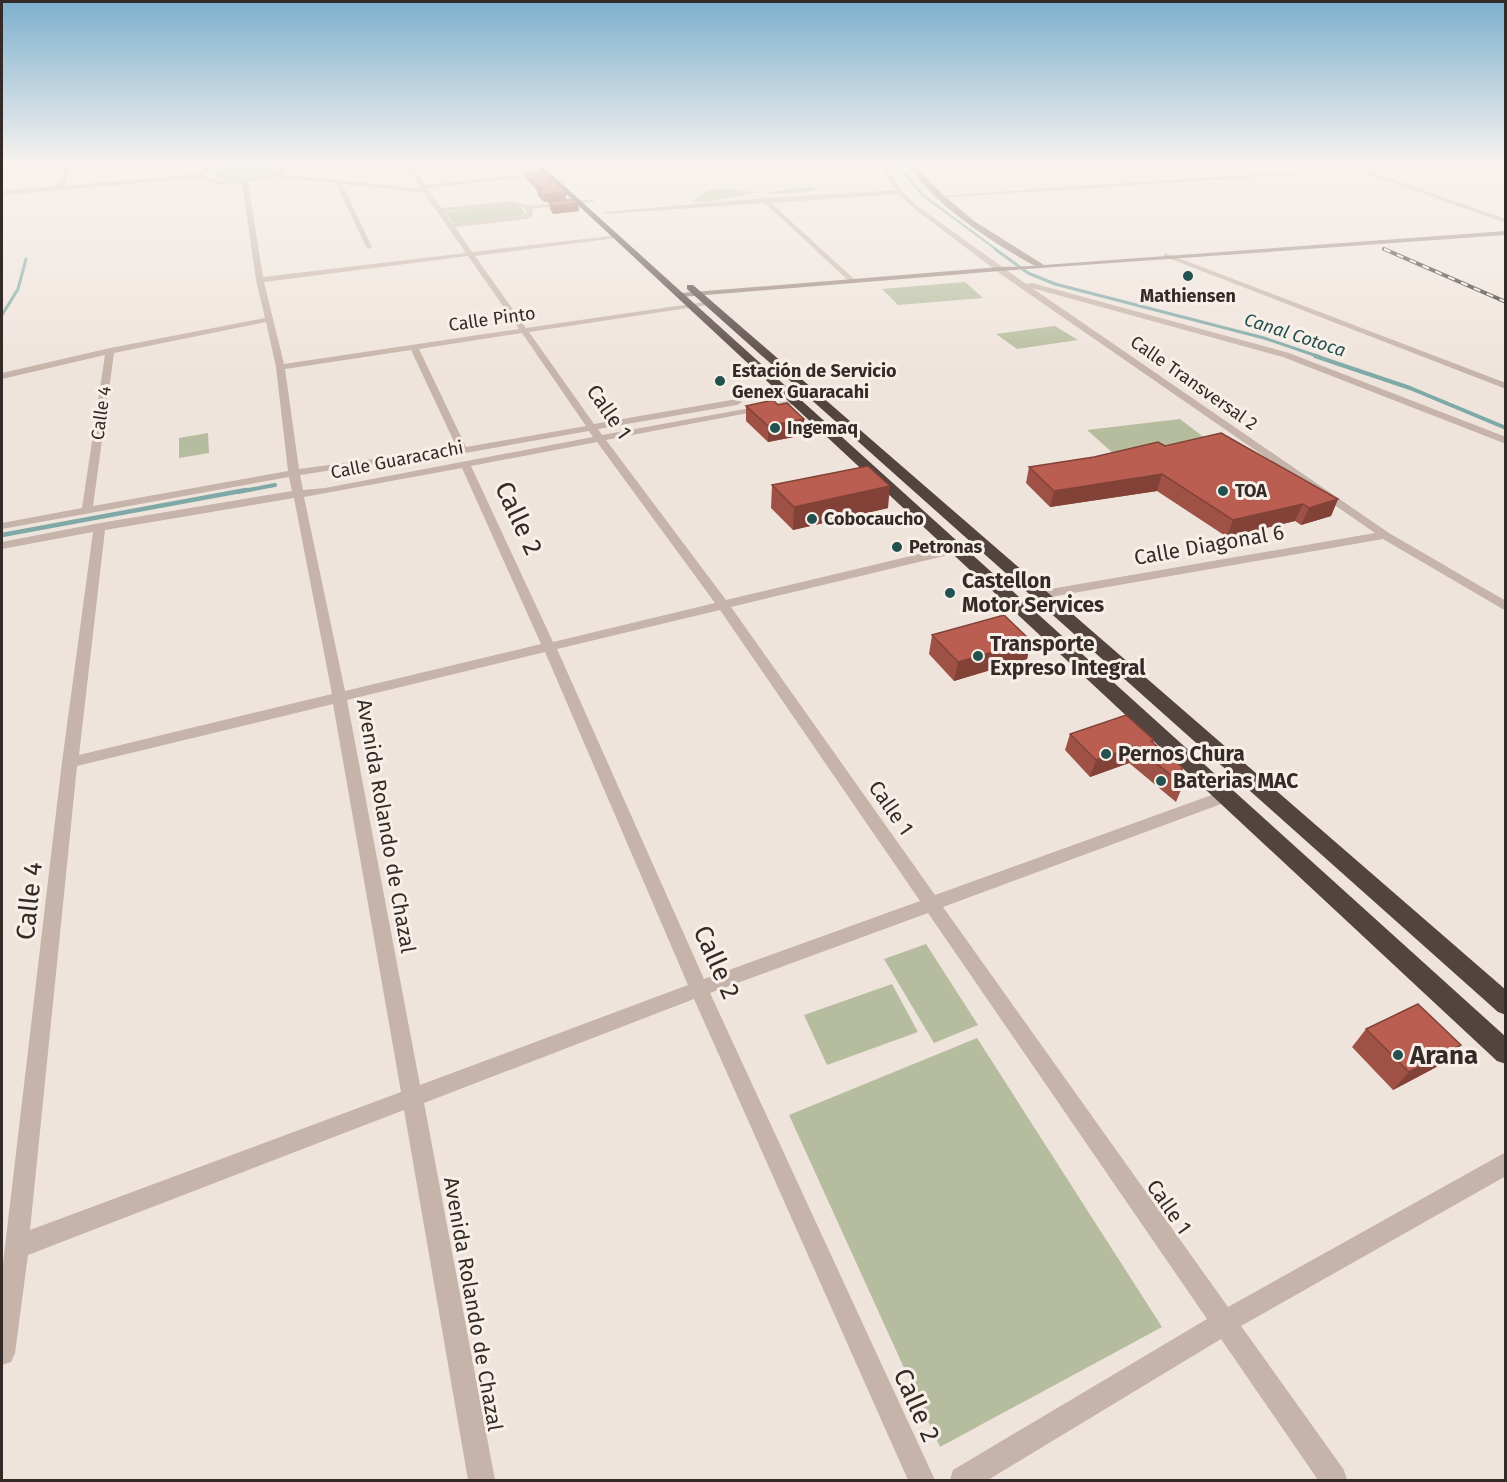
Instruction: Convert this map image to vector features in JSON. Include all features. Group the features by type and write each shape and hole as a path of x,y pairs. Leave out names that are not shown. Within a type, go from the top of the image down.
{"highway":[{"path":"617,236 1040,595 1506,1005"},
{"path":"685,282 694,299 792,397 1506,1053"}],"street":[{"name":"Avenida Rolando de Chazal","path":"254,234 280,367 294,473 339,696 482,1480"},
{"path":"363,234 369,247"},
{"name":"Calle 1","path":"456,234 596,433 722,604 1334,1480"},
{"path":"801,234 851,281"},
{"name":"Calle Transversal 2","path":"953,234 1385,535 1506,607"},
{"path":"990,234 1021,257 1042,267"},
{"path":"1296,247 1438,234"},
{"path":"694,299 1245,250 1489,234"},
{"path":"261,280 617,236"},
{"path":"1169,257 1506,386"},
{"path":"694,299 851,281 1007,270"},
{"path":"1018,281 1286,355 1420,405 1506,441"},
{"name":"Calle Pinto","path":"280,367 525,331 694,299"},
{"path":"2,376 110,351 270,319"},
{"name":"Calle 2","path":"414,347 699,989 922,1480"},
{"name":"Calle 4","path":"87,511 110,351"},
{"name":"Calle Guaracachi","path":"2,545 100,526 298,494 464,458 792,397"},
{"name":"Calle Guaracachi","path":"2,526 359,463 464,458"},
{"name":"Calle 4","path":"2,1353 17,1247 70,762 100,526"},
{"name":"Calle Diagonal 6","path":"1040,595 1385,535"},
{"path":"70,762 957,549"},
{"path":"17,1247 699,989 1226,796"},
{"path":"963,1480 1223,1323 1506,1163"}],"green space":[{"path":"965,282 983,298 898,305 882,289"},
{"path":"1055,326 1078,340 1017,349 996,334"},
{"path":"1180,419 1210,442 1114,454 1087,430"},
{"path":"208,433 209,453 179,458 179,438"},
{"path":"926,944 978,1025 934,1043 884,959"},
{"path":"892,984 918,1032 827,1065 804,1015"},
{"path":"977,1038 1162,1327 940,1447 789,1115"}],"building":[{"path":"773,400 778,405 787,403 804,419 768,426 746,406"},
{"path":"1221,433 1338,499 1309,508 1303,504 1233,520 1162,474 1054,491 1029,467 1094,457 1158,442 1165,446"},
{"path":"868,466 890,486 794,507 772,485"},
{"path":"1004,615 1031,641 958,662 932,635"},
{"path":"1126,715 1154,740 1151,741 1182,767 1183,785 1135,746 1096,760 1070,734"},
{"path":"1418,1004 1461,1045 1409,1072 1366,1029"}],"waterway":[{"name":"Canal Cotoca","path":"976,234 997,250"},
{"name":"Canal Cotoca","path":"995,249 1028,273 1055,284 1264,338 1320,357"},
{"path":"2,315 18,289 26,259"},
{"name":"Canal Cotoca","path":"1315,356 1410,388 1506,428"},
{"path":"238,492 275,485"},
{"path":"2,535 246,490"}],"railway":[{"path":"1387,250 1384,249 1506,302"}],"place":[{"name":"Mathiensen","path":"1188,276"},
{"name":"Estación de Servicio Genex Guaracahi","path":"720,381"},
{"name":"Ingemaq","path":"775,428"},
{"name":"TOA","path":"1223,491"},
{"name":"Cobocaucho","path":"812,519"},
{"name":"Petronas","path":"897,547"},
{"name":"Castellon Motor Services","path":"950,593"},
{"name":"Transporte Expreso Integral","path":"978,656"},
{"name":"Pernos Chura","path":"1106,754"},
{"name":"Baterias MAC","path":"1161,781"},
{"name":"Arana","path":"1398,1055"}]}
